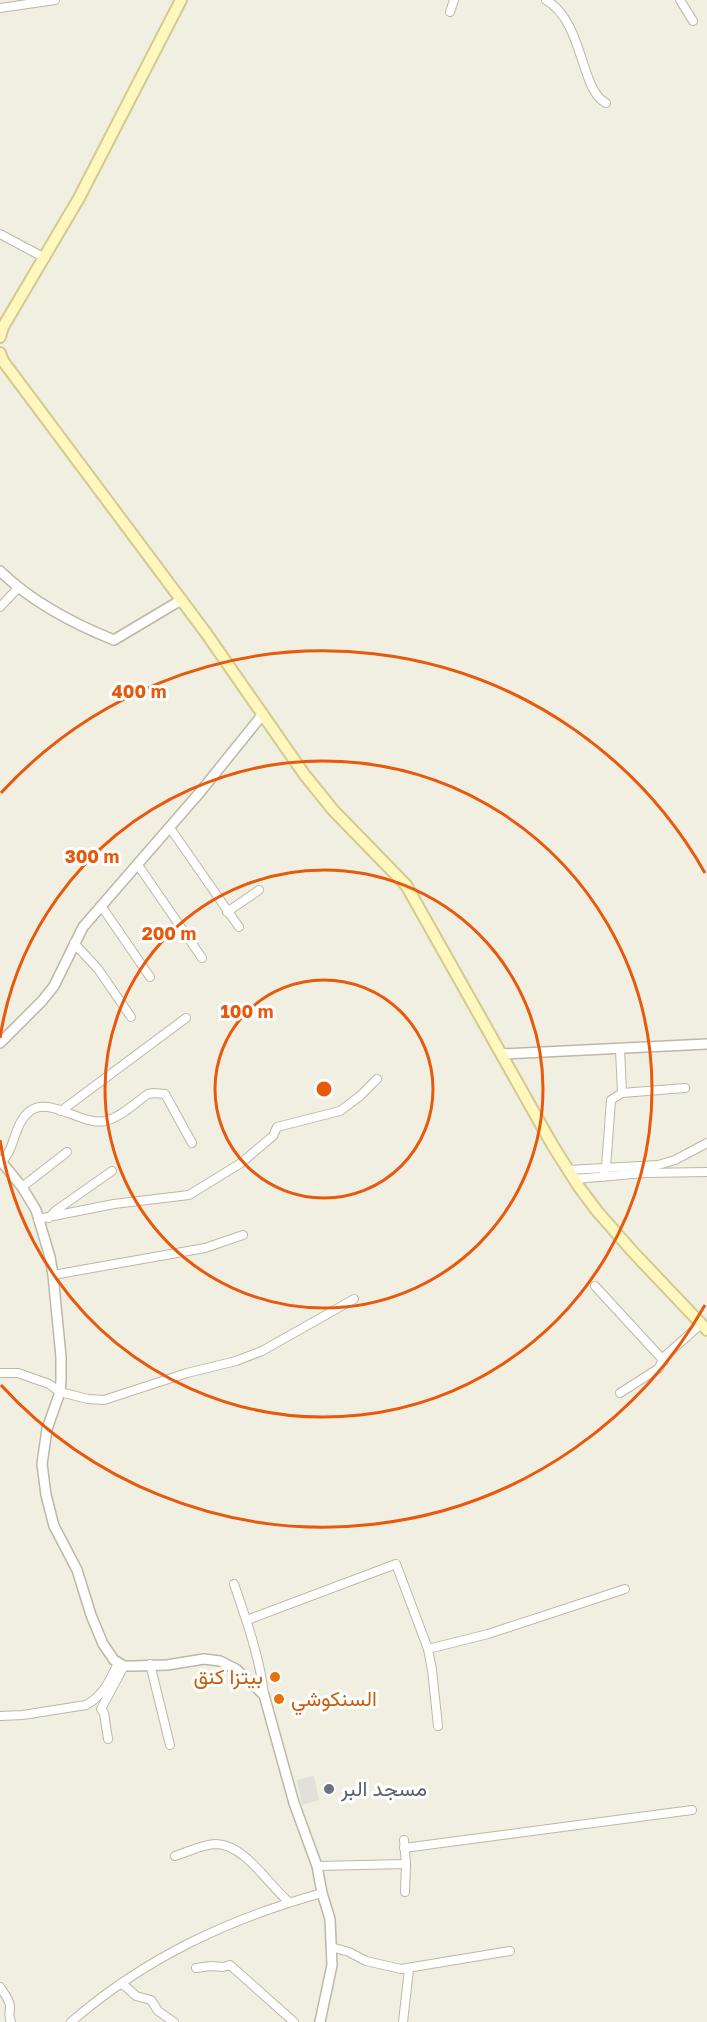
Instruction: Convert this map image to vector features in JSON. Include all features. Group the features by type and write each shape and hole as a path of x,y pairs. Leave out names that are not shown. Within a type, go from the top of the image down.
{"main road":[{"path":"0,337 3,327 79,198 181,0"},
{"path":"0,353 3,361 181,600 304,774 333,810 406,885 571,1174 597,1211 704,1327"}],"street":[{"path":"0,8 55,0"},
{"path":"450,12 454,0"},
{"path":"546,0 558,10 569,25 593,88 598,98 606,103"},
{"path":"680,0 693,21"},
{"path":"0,234 45,258"},
{"path":"0,571 18,588 88,630 114,640 181,600"},
{"path":"0,608 18,588"},
{"path":"0,1043 54,986 83,927 138,866 230,757 263,714"},
{"path":"170,828 239,927"},
{"path":"138,866 202,958"},
{"path":"227,912 259,890"},
{"path":"102,906 150,977"},
{"path":"74,943 98,969 131,1017"},
{"path":"61,1111 186,1018"},
{"path":"502,1054 707,1044"},
{"path":"620,1048 622,1093"},
{"path":"38,1219 114,1204 189,1195 241,1163 273,1136 277,1127 340,1110 360,1096 376,1079"},
{"path":"603,1177 606,1167 611,1100 622,1093 685,1088"},
{"path":"192,1143 165,1094 154,1093 148,1094 117,1116 104,1121 70,1115 49,1107 31,1110 20,1125 8,1156 1,1161 22,1187 36,1210 53,1275 61,1357 60,1392 47,1430 42,1464 46,1495 54,1526 77,1570 103,1644 110,1657 121,1664 167,1665 204,1659 220,1661 237,1669 264,1695"},
{"path":"571,1174 606,1167 658,1165 675,1160 707,1143"},
{"path":"22,1187 67,1152"},
{"path":"49,1218 55,1211 112,1171"},
{"path":"571,1174 603,1177 707,1172"},
{"path":"53,1275 205,1248 243,1235"},
{"path":"595,1286 664,1360"},
{"path":"0,1373 18,1373 48,1384 60,1392 88,1400 104,1400 187,1373 236,1361 262,1351 354,1299"},
{"path":"620,1393 659,1368 664,1357 704,1327"},
{"path":"247,1620 396,1564 428,1649 438,1726"},
{"path":"234,1584 247,1620 262,1677 264,1695 294,1803 317,1866 330,1919 332,1965 320,2022"},
{"path":"428,1649 488,1634 625,1589"},
{"path":"0,1716 23,1715 86,1705 95,1700 103,1691 121,1664"},
{"path":"108,1739 104,1713 101,1708 121,1664"},
{"path":"150,1664 170,1745"},
{"path":"405,1892 404,1844 692,1810"},
{"path":"175,1856 207,1845 221,1845 246,1858 289,1902"},
{"path":"317,1866 406,1864"},
{"path":"71,2022 93,2003 155,1960 248,1917 322,1893"},
{"path":"331,1947 366,1961 408,1969 510,1951"},
{"path":"196,1968 230,1965 294,2022"},
{"path":"403,2022 408,1969"},
{"path":"120,1984 136,1996 151,2000 158,2011 174,2022"},
{"path":"0,1988 8,1998 10,2007 8,2016 11,2022"}],"shaded area":[{"path":"314,1776 319,1800 302,1805 297,1780"}],"place":[{"name":"بيتزا كنق","path":"275,1677"},
{"name":"السنكوشي","path":"279,1699"},
{"name":"مسجد البر","path":"329,1789"}]}
